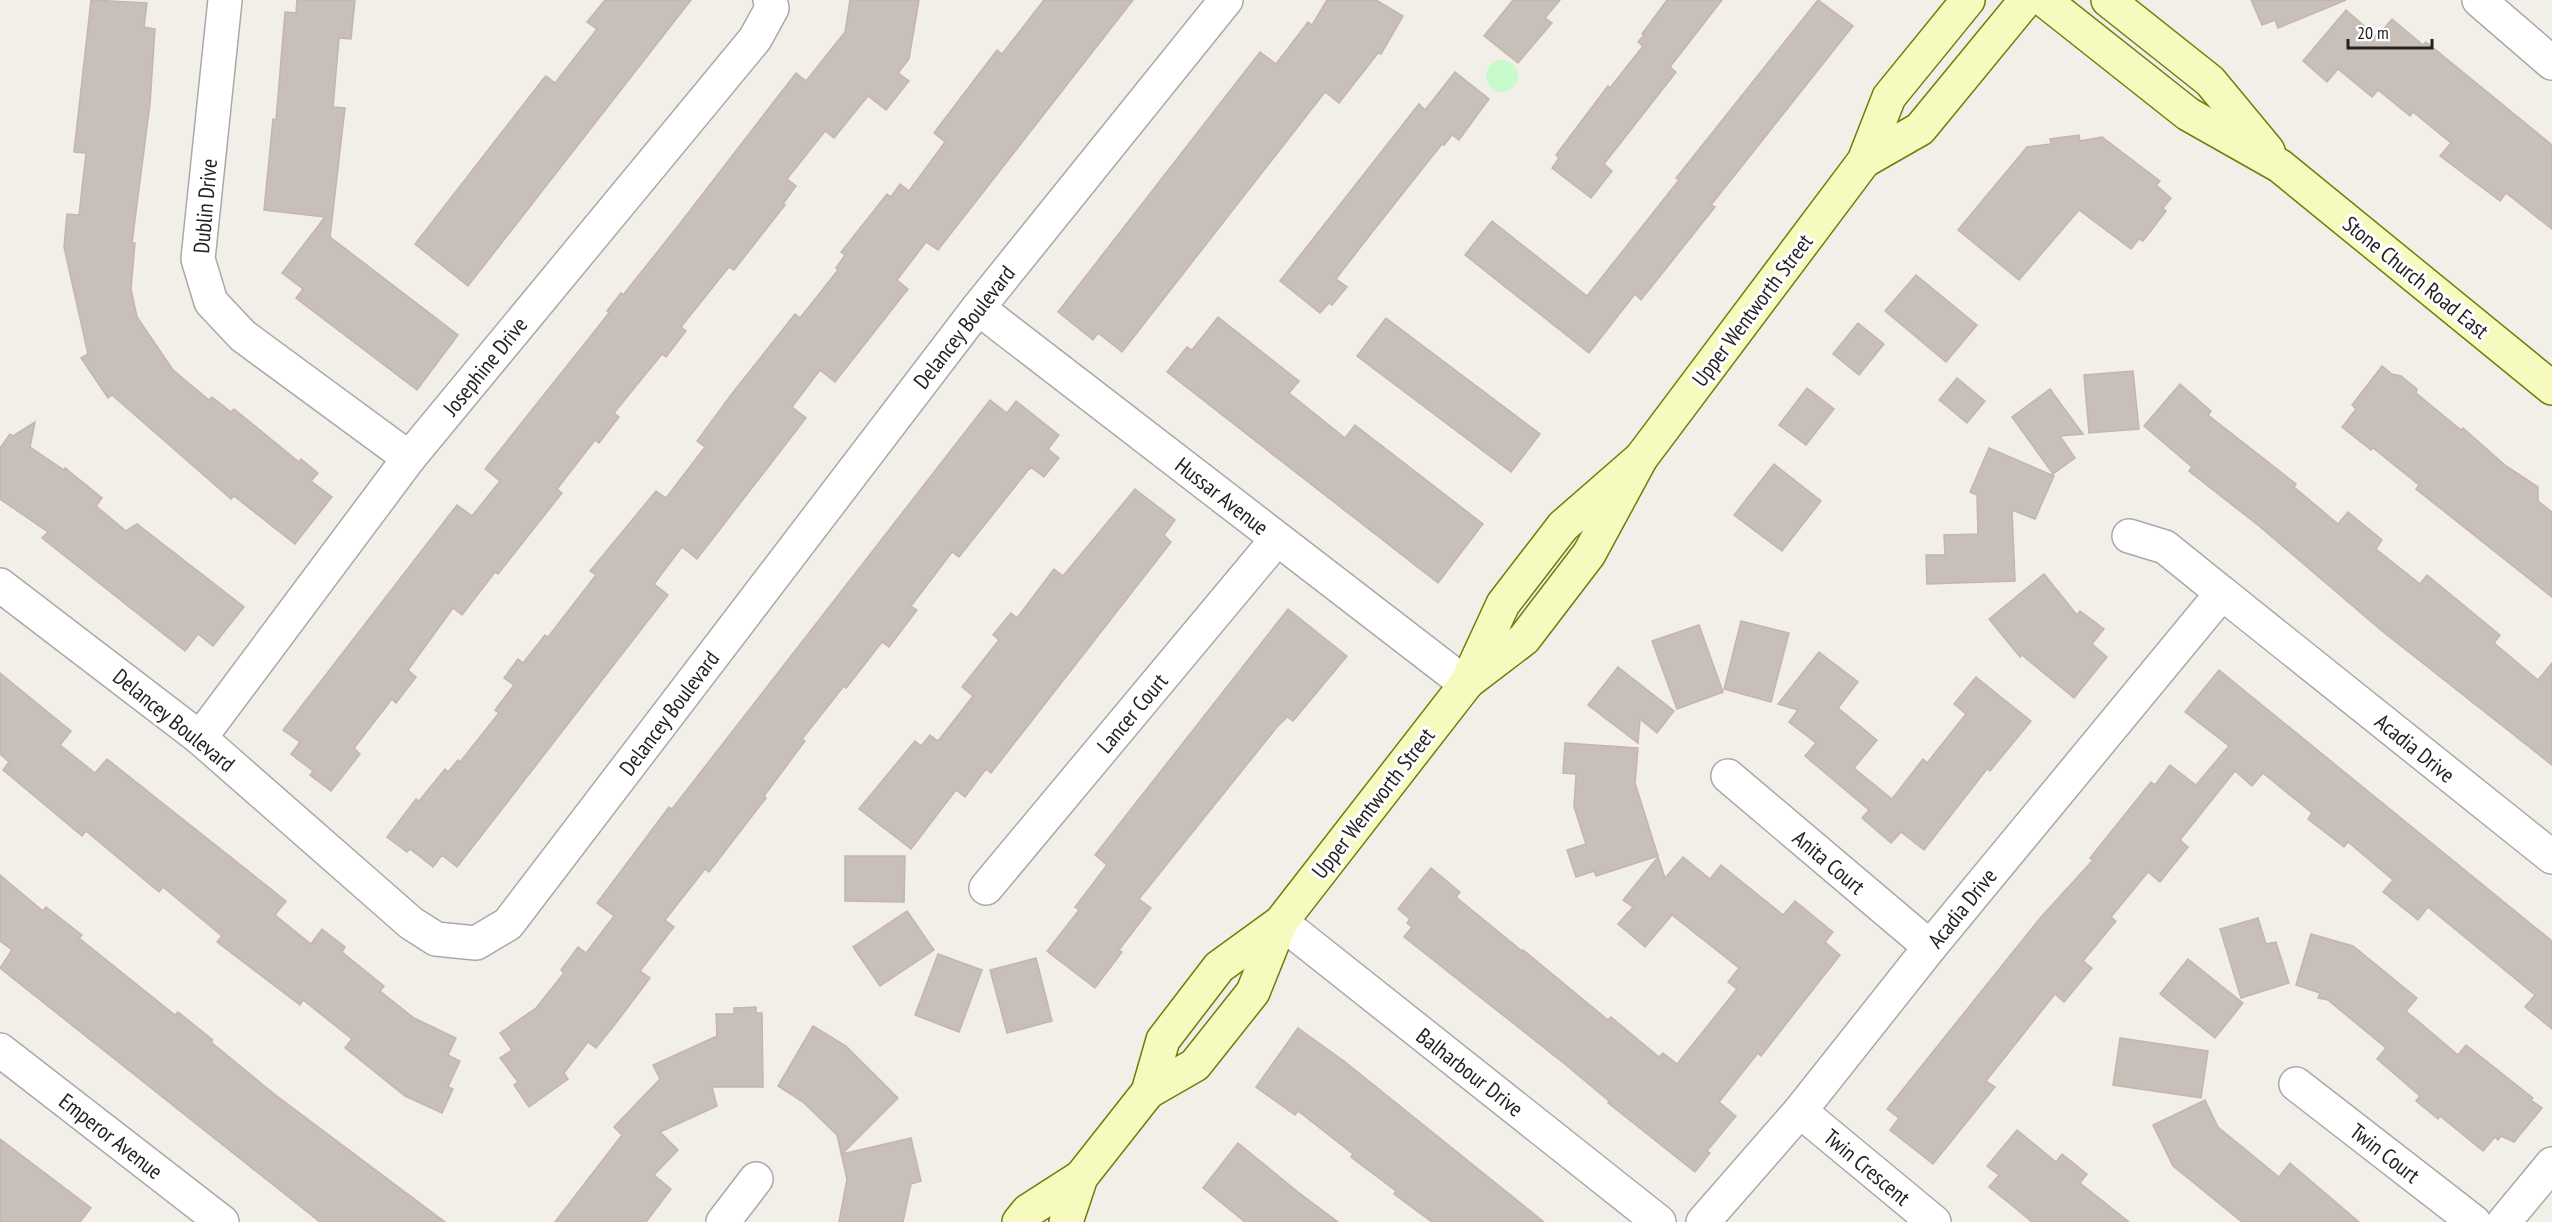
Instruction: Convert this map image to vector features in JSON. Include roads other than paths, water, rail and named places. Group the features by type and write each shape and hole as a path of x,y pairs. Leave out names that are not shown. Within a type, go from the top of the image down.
{"main road":[{"name":"Upper Wentworth Street","path":"1019,1222 1028,1211 1081,1177 1148,1092 1195,1065 1253,992 1281,922 1466,684 1524,639 1589,554 1641,458 1864,161 1890,97 1968,0"},
{"name":"Upper Wentworth Street","path":"1864,161 1920,129 2026,0"},
{"name":"Stone Church Road East","path":"2044,0 2188,114 2280,166 2552,388"},
{"name":"Stone Church Road East","path":"2108,0 2210,81 2280,166"},
{"name":"Upper Wentworth Street","path":"1066,1222 1081,1177"}],"street":[{"name":"Dublin Drive","path":"225,0 198,258 211,302 243,336 410,458"},
{"name":"Josephine Drive","path":"200,738 410,458 754,39 772,8 770,0"},
{"name":"Delancey Boulevard","path":"0,585 200,738 411,923 436,939 476,943 508,924 978,308 1226,0"},
{"path":"2479,0 2552,63"},
{"name":"Hussar Avenue","path":"978,308 1466,684"},
{"name":"Acadia Drive","path":"2129,536 2165,547 2552,857"},
{"name":"Lancer Court","path":"986,888 1277,539"},
{"name":"Acadia Drive","path":"1703,1222 1800,1111 1930,947 2222,593"},
{"name":"Anita Court","path":"1728,776 1930,947"},
{"name":"Balharbour Drive","path":"1281,922 1659,1222"},
{"name":"Emperor Avenue","path":"0,1050 222,1222"},
{"name":"Twin Court","path":"2296,1084 2474,1222"},
{"name":"Twin Crescent","path":"1800,1111 1934,1222"},
{"path":"2504,1222 2552,1164"},
{"path":"723,1222 756,1179"}]}
